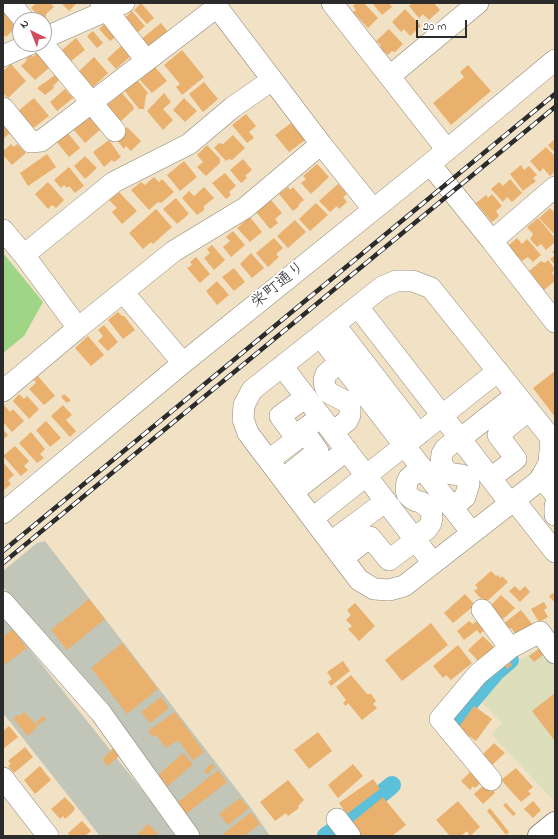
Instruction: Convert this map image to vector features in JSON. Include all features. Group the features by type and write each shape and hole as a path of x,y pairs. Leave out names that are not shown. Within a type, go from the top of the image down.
{"main road":[{"path":"539,836 555,823"}],"street":[{"path":"10,3 17,12"},
{"path":"332,3 447,150"},
{"path":"390,76 478,3"},
{"path":"52,34 110,5 146,60"},
{"path":"3,108 31,142 41,141 216,5 373,210"},
{"path":"50,52 115,131"},
{"name":"栄町通り","path":"3,513 183,363 430,164 555,60"},
{"path":"24,255 114,182 189,144 233,107 272,80"},
{"path":"3,391 78,328 174,251 245,208 321,144"},
{"path":"430,164 492,241 552,310"},
{"path":"492,241 555,187"},
{"path":"3,230 24,255 78,328"},
{"path":"396,281 413,281 430,288 498,371 553,442 549,464 541,477 404,586 389,590 374,589 359,580 248,433 243,419 244,405 252,390 358,306 382,287 396,281"},
{"path":"123,292 183,363"},
{"path":"358,306 491,478 555,531"},
{"path":"327,330 340,362 412,440"},
{"path":"327,330 412,440 421,468 472,533"},
{"path":"288,485 318,450 303,430 347,421 350,414 350,407 347,402 329,393 325,387 324,380 326,374 340,362"},
{"path":"282,366 434,563"},
{"path":"313,518 498,371"},
{"path":"269,460 297,439 280,416 306,397"},
{"path":"452,508 465,497 469,484 462,475 452,474 446,471 441,462 442,454 445,449 460,438 481,412 523,403"},
{"path":"491,478 516,459 498,435 523,403"},
{"path":"288,485 326,477 347,450"},
{"path":"337,550 370,537 389,560 427,529 431,523 431,510 421,502 411,498 407,494 406,489 409,478 421,468"},
{"path":"541,477 555,494"},
{"path":"516,498 555,552"},
{"path":"337,550 354,514 386,501"},
{"path":"555,506 555,514"},
{"path":"3,602 101,713 189,836"},
{"path":"482,610 510,648"},
{"path":"491,780 440,719 478,674 510,648 540,632 555,653"},
{"path":"3,778 48,836"}],"shaded area":[{"path":"45,541 251,808 270,836 198,836 120,727 3,587 3,571 37,543"},
{"path":"3,616 179,836 100,836 3,713"},
{"path":"542,646 555,663 555,802 491,734 502,723 478,698 491,683 515,663"}],"green space":[{"path":"3,253 43,302 24,336 3,353"}],"building":[{"path":"34,3 50,3 54,7 48,12 35,12 31,8 35,4"},
{"path":"61,3 77,3 69,11"},
{"path":"141,3 154,18 147,24 134,10"},
{"path":"356,3 364,3 378,18 368,28 353,12 356,10 353,6"},
{"path":"372,3 389,3 392,7 382,15"},
{"path":"413,3 434,3 440,10 429,20 423,14 419,18 409,6"},
{"path":"405,9 421,26 410,36 404,29 401,32 392,22"},
{"path":"3,10 12,20 12,31 6,37 3,34"},
{"path":"132,11 145,26 136,34 124,19"},
{"path":"161,23 169,33 146,49 139,41"},
{"path":"104,24 116,37 110,41 99,29"},
{"path":"389,29 403,44 395,52 392,51 388,55 380,48 381,45 376,41"},
{"path":"93,31 103,43 97,48 87,36"},
{"path":"76,38 85,50 71,61 62,50"},
{"path":"121,46 131,56 116,69 107,59"},
{"path":"182,50 204,77 182,95 176,87 180,84 164,65"},
{"path":"37,53 50,67 35,80 21,66 27,60 26,59 31,55 33,57"},
{"path":"94,57 108,73 90,90 76,74"},
{"path":"11,64 26,81 8,98 3,93 3,71"},
{"path":"468,65 491,91 451,125 433,103 464,77 460,72"},
{"path":"155,67 167,81 152,93 140,80"},
{"path":"55,75 59,80 53,86 54,88 45,95 37,88"},
{"path":"135,80 139,82 148,93 146,95 144,109 139,109 124,90"},
{"path":"204,82 218,99 203,112 189,94"},
{"path":"65,89 73,98 57,111 50,102"},
{"path":"122,93 134,109 119,123 105,107"},
{"path":"164,93 171,102 163,109 173,120 163,130 147,111"},
{"path":"34,98 49,116 32,129 18,111"},
{"path":"184,98 197,111 185,122 173,110"},
{"path":"246,114 256,126 249,132 254,138 247,143 232,125"},
{"path":"90,115 101,129 85,143 73,129"},
{"path":"291,123 305,140 289,152 275,135"},
{"path":"3,125 10,133 3,139"},
{"path":"127,127 141,141 131,151 126,146 124,149 115,138"},
{"path":"67,132 80,148 69,157 56,141"},
{"path":"233,135 245,148 232,160 229,159 226,161 214,148 219,143 223,144"},
{"path":"555,139 555,153 548,145"},
{"path":"109,140 121,157 114,162 112,160 104,167 93,152"},
{"path":"11,144 14,147 17,144 26,153 12,165 3,155 3,151"},
{"path":"207,145 220,159 220,163 206,176 197,167 203,162 197,155"},
{"path":"546,147 555,156 555,171 550,176 543,168 540,172 530,161"},
{"path":"47,154 56,167 28,186 20,173"},
{"path":"85,156 97,168 85,179 74,166"},
{"path":"243,159 252,170 245,176 247,178 241,183 230,170"},
{"path":"184,161 197,177 180,191 167,175"},
{"path":"317,164 329,177 311,194 301,183 306,179 303,176"},
{"path":"521,165 524,170 529,166 537,175 533,178 536,181 523,191 510,174"},
{"path":"69,167 84,186 75,193 69,186 67,188 64,185 61,188 54,180"},
{"path":"225,173 236,186 229,192 231,195 226,199 212,183"},
{"path":"154,177 159,182 162,179 174,192 161,203 158,202 149,210 131,190 141,182 145,185"},
{"path":"510,179 522,193 512,202 507,197 503,202 491,189 499,182 503,186"},
{"path":"48,182 64,200 56,208 52,205 48,209 35,194"},
{"path":"338,184 347,194 343,197 347,202 339,209 337,206 330,212 319,201"},
{"path":"204,187 214,198 204,206 204,210 197,215 182,198 189,191 194,196"},
{"path":"288,187 290,190 293,187 304,200 293,211 279,194"},
{"path":"119,192 137,211 122,224 112,212 117,208 109,200"},
{"path":"492,194 502,206 496,211 499,216 492,222 476,203 486,195 488,198"},
{"path":"176,198 189,214 177,224 163,209"},
{"path":"271,200 282,213 275,219 278,223 270,229 256,212"},
{"path":"316,203 328,215 310,231 299,219"},
{"path":"550,208 555,213 555,235 539,218"},
{"path":"156,209 172,227 153,244 151,242 143,249 129,233"},
{"path":"250,217 262,232 250,242 237,228"},
{"path":"538,218 555,238 555,242 546,250 541,244 537,247 530,239 533,234 527,227"},
{"path":"295,220 306,232 288,248 277,236"},
{"path":"233,231 245,245 231,257 223,247 230,241 226,237"},
{"path":"274,238 283,248 276,254 279,257 268,267 256,253"},
{"path":"517,238 522,244 527,239 541,255 533,262 528,257 522,261 508,246"},
{"path":"212,245 225,260 214,270 204,258 210,253 207,249"},
{"path":"251,253 264,268 252,278 240,264"},
{"path":"555,255 555,265 550,259"},
{"path":"196,257 210,274 200,283 187,268 192,265 190,262"},
{"path":"548,260 555,269 552,273 555,277 555,281 544,290 529,271 541,261 545,263"},
{"path":"234,268 245,282 234,291 222,277"},
{"path":"217,281 229,295 217,305 206,291"},
{"path":"118,312 124,316 135,330 123,339 108,320"},
{"path":"104,325 118,342 108,351 98,341 103,336 98,330"},
{"path":"88,336 104,355 91,366 75,348"},
{"path":"555,371 555,417 533,388"},
{"path":"38,376 55,396 44,405 29,389 36,383 34,380"},
{"path":"19,394 24,399 27,396 39,409 29,419 13,401"},
{"path":"64,394 71,400 67,403 61,397"},
{"path":"4,405 10,412 13,409 24,421 12,432 3,422"},
{"path":"63,405 72,415 66,420 76,431 70,437 51,416"},
{"path":"46,421 61,438 50,447 36,430"},
{"path":"3,429 8,435 3,440"},
{"path":"31,432 45,449 40,454 44,458 37,463 19,443"},
{"path":"15,446 29,461 24,466 28,470 21,476 3,456"},
{"path":"3,462 14,475 8,480 11,484 4,490"},
{"path":"491,571 500,578 502,576 508,582 485,603 474,591 478,588 475,585"},
{"path":"515,586 520,591 525,586 530,592 520,602 509,591"},
{"path":"553,593 555,595 555,599 553,601 549,596"},
{"path":"465,594 475,605 453,623 444,613"},
{"path":"501,595 515,608 502,620 489,607"},
{"path":"89,599 105,619 67,650 51,630"},
{"path":"544,602 547,608 544,610 548,617 539,622 531,609"},
{"path":"355,603 375,626 359,641 348,629 352,626 346,620 351,615 347,610"},
{"path":"521,610 533,625 518,637 511,628 507,629 503,624"},
{"path":"469,621 473,624 476,621 479,624 482,622 487,628 480,634 477,630 464,640 457,631"},
{"path":"431,623 448,645 402,681 385,660"},
{"path":"12,629 27,648 3,666 3,637"},
{"path":"483,636 494,647 479,662 468,650"},
{"path":"122,643 158,689 127,714 91,668"},
{"path":"458,645 472,663 451,680 446,675 443,678 433,666"},
{"path":"539,649 544,654 534,662 529,656"},
{"path":"343,661 350,671 331,686 328,682 332,679 327,672"},
{"path":"510,662 512,665 507,669 505,666"},
{"path":"351,675 367,694 371,694 376,701 373,704 377,708 362,720 348,703 346,706 343,703 346,700 336,687"},
{"path":"555,693 555,741 532,711"},
{"path":"161,697 169,708 150,723 141,712"},
{"path":"474,706 492,719 476,741 458,728"},
{"path":"24,712 38,726 28,736 13,719 17,715 20,716"},
{"path":"175,712 204,752 193,760 178,740 166,748 156,735 153,737 148,731"},
{"path":"43,716 46,719 39,725 36,722"},
{"path":"9,726 18,737 3,749 3,731"},
{"path":"318,732 332,751 309,769 294,750"},
{"path":"494,743 505,753 492,765 482,755"},
{"path":"25,747 33,757 14,773 8,766 11,764 8,761"},
{"path":"113,748 120,755 108,766 102,760"},
{"path":"183,753 193,764 168,786 158,775"},
{"path":"212,763 215,767 207,775 204,771"},
{"path":"353,764 363,776 338,798 328,785"},
{"path":"40,766 51,780 35,794 24,780"},
{"path":"474,768 485,779 475,788 473,786 470,790 461,781"},
{"path":"516,768 533,787 528,791 531,794 521,802 501,780"},
{"path":"218,770 227,782 186,814 177,803"},
{"path":"373,779 380,789 347,814 339,803"},
{"path":"288,780 304,800 298,806 299,808 288,816 286,813 275,821 260,802"},
{"path":"486,783 495,793 483,804 474,794"},
{"path":"65,797 75,808 73,812 65,819 63,816 60,819 51,809"},
{"path":"383,797 406,825 392,836 359,836 349,825"},
{"path":"240,798 249,808 228,825 219,814"},
{"path":"458,801 480,827 470,836 467,831 461,836 450,836 436,820"},
{"path":"533,801 541,810 533,818 524,809"},
{"path":"506,803 516,814 513,816 503,805"},
{"path":"490,808 509,832 506,835 487,811"},
{"path":"251,812 260,824 244,836 221,836"},
{"path":"82,821 91,831 85,836 71,836 68,833"},
{"path":"148,824 158,833 155,836 136,836"}],"waterway":[{"path":"457,718 496,672 510,660"},
{"path":"326,836 351,819 392,785"}],"railway":[{"path":"3,551 555,94"},
{"path":"3,563 555,107"}]}
